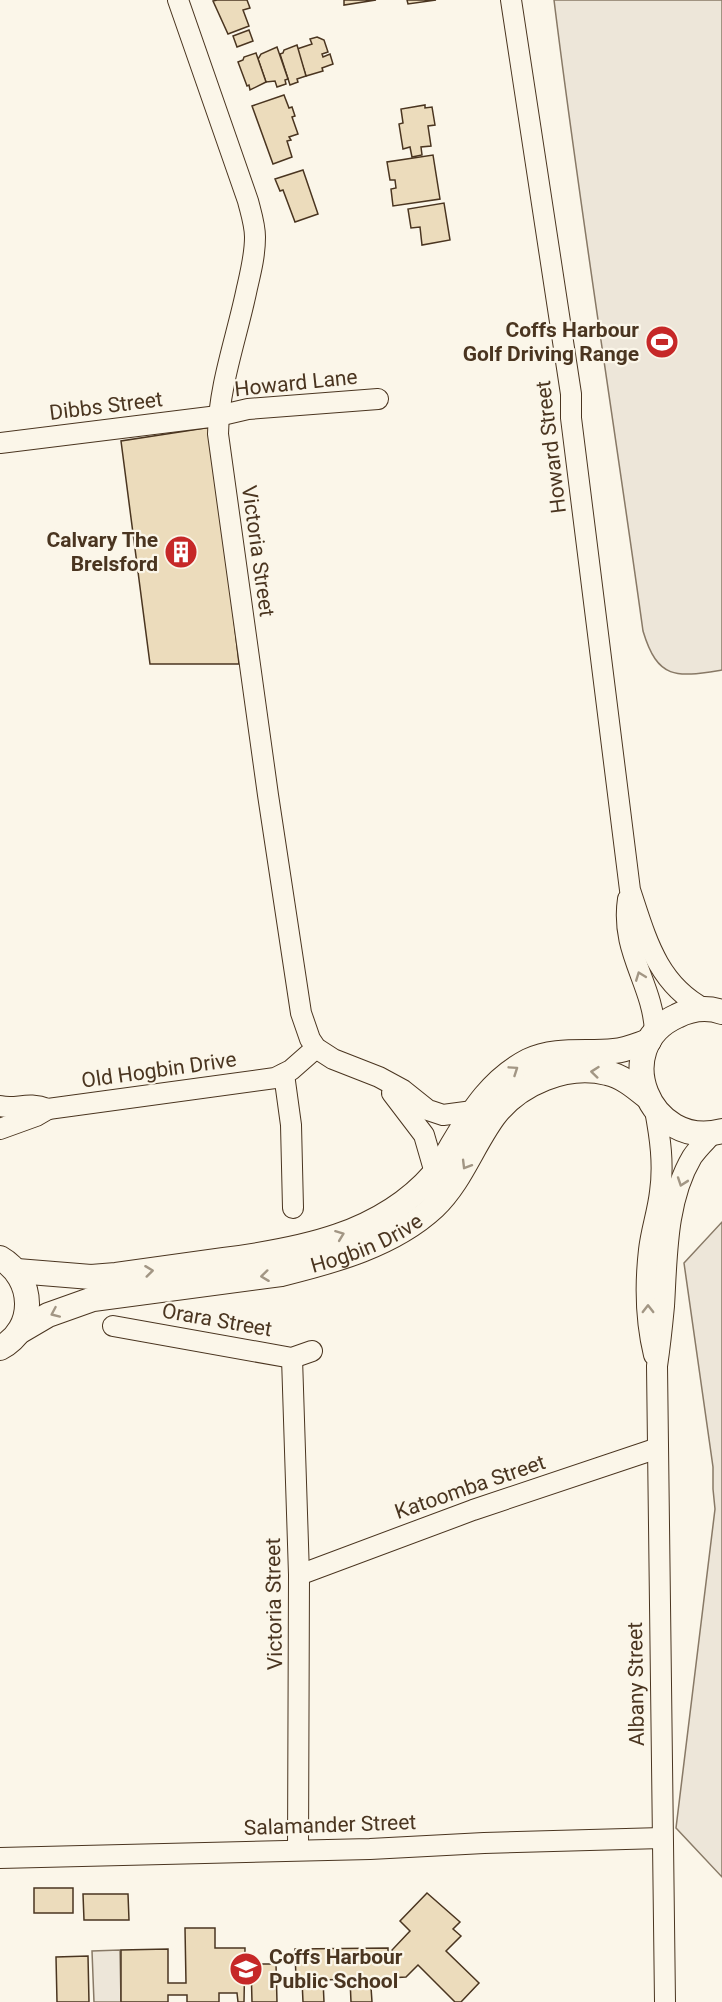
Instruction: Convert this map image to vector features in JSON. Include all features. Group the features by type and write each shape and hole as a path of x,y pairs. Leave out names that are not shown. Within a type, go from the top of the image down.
{"main road":[{"path":"650,1103 642,1078 642,1059 652,1037 669,1019 687,1011 714,1011"},
{"name":"Hogbin Drive","path":"8,1265 66,1275 99,1276 285,1252 342,1235 392,1212 413,1195 435,1173 473,1111 496,1083 513,1069 531,1060 573,1051 613,1051 652,1037"},
{"name":"Hogbin Drive","path":"7,1345 48,1316 93,1299 281,1274 312,1267 357,1252 381,1241 415,1222 434,1206 462,1172 495,1115 511,1099 544,1078 564,1072 585,1070 609,1073 628,1082 666,1121 681,1129 697,1133 720,1131"},
{"path":"7,1345 26,1317 28,1301 25,1285 8,1265"}],"street":[{"name":"Victoria Street","path":"178,0 248,201 255,235 255,253 243,310 228,363 218,416 218,434 297,990 301,1013 316,1048"},
{"name":"Howard Street","path":"511,0 571,394 571,418 630,890 652,954 663,972 684,996 714,1011"},
{"name":"Howard Lane","path":"218,416 248,409 378,399"},
{"name":"Dibbs Street","path":"0,443 218,416"},
{"name":"Howard Street","path":"630,890 626,913 627,930 631,951 650,999 654,1017 652,1037"},
{"name":"Old Hogbin Drive","path":"0,1106 8,1108 36,1105 48,1109 258,1081 284,1074 316,1048"},
{"path":"316,1048 333,1059 379,1077 403,1090 428,1110 443,1115 473,1111"},
{"path":"284,1074 291,1125 293,1208"},
{"path":"379,1077 413,1118 424,1136 435,1173"},
{"name":"Albany Street","path":"650,1103 661,1147 662,1172 649,1249 648,1331 657,1366"},
{"path":"0,1129 36,1116 48,1109"},
{"name":"Albany Street","path":"665,2002 657,1366 662,1331 667,1244 675,1205 692,1158 720,1131"},
{"name":"Orara Street","path":"113,1326 292,1358 312,1351"},
{"name":"Victoria Street","path":"292,1358 299,1575 298,1851"},
{"name":"Katoomba Street","path":"299,1575 473,1510 658,1448"},
{"name":"Salamander Street","path":"0,1858 298,1851 662,1838"}],"shaded area":[{"name":"Coffs Harbour Golf Driving Range","path":"554,0 722,0 722,670 693,674 671,672 655,659 643,631"},
{"path":"722,1222 722,1877 676,1828 715,1509 713,1467 684,1263"},
{"path":"120,1950 121,2002 94,2002 92,1951"}],"building":[{"path":"247,0 250,8 243,10 249,26 228,34 213,1"},
{"path":"344,0 376,0 344,5"},
{"path":"407,0 436,0 408,4"},
{"path":"249,30 253,41 237,47 233,36"},
{"path":"317,37 324,40 328,52 322,54 323,57 330,54 333,64 322,68 323,71 306,76 297,49 312,44 310,39"},
{"path":"297,45 306,76 290,85 280,54"},
{"path":"277,47 288,79 285,80 286,84 277,87 275,81 266,82 258,59 261,54"},
{"path":"256,53 266,82 250,90 238,62"},
{"path":"284,95 289,108 292,107 295,116 292,117 298,134 289,137 291,140 287,141 292,157 273,164 252,106"},
{"path":"425,105 425,108 432,107 435,125 428,126 431,146 421,147 422,155 412,157 410,147 403,149 399,124 403,123 401,109"},
{"path":"433,155 440,199 393,206 391,189 396,188 395,180 390,180 387,162"},
{"path":"303,170 318,214 295,222 283,190 280,191 275,179"},
{"path":"444,203 450,240 422,245 420,227 411,228 408,209"},
{"name":"Calvary The Brelsford","path":"212,427 239,664 150,664 121,441"},
{"path":"34,1888 73,1888 73,1913 34,1913"},
{"path":"427,1893 460,1922 453,1929 461,1936 446,1951 479,1983 461,2002 455,2002 418,1965 406,1977 389,1978 389,1987 371,1987 372,2002 351,2002 350,1979 323,1980 324,2002 303,2002 302,1980 296,1980 295,1949 388,1948 388,1963 399,1963 392,1950 410,1931 400,1921"},
{"path":"83,1894 128,1894 129,1920 84,1920"},
{"path":"185,1928 215,1928 215,1948 245,1948 244,2002 238,2002 237,1993 219,1993 219,2002 187,2002 187,1995 168,1995 168,2002 121,2002 121,1950 168,1949 168,1983 186,1983"},
{"path":"88,1956 89,2002 57,2002 56,1957"},
{"path":"251,1964 276,1964 277,2002 252,2002"}],"place":[{"name":"Coffs Harbour Golf Driving Range","path":"662,342"},
{"name":"Calvary The Brelsford","path":"181,552"},
{"name":"Coffs Harbour Public School","path":"246,1969"}]}
